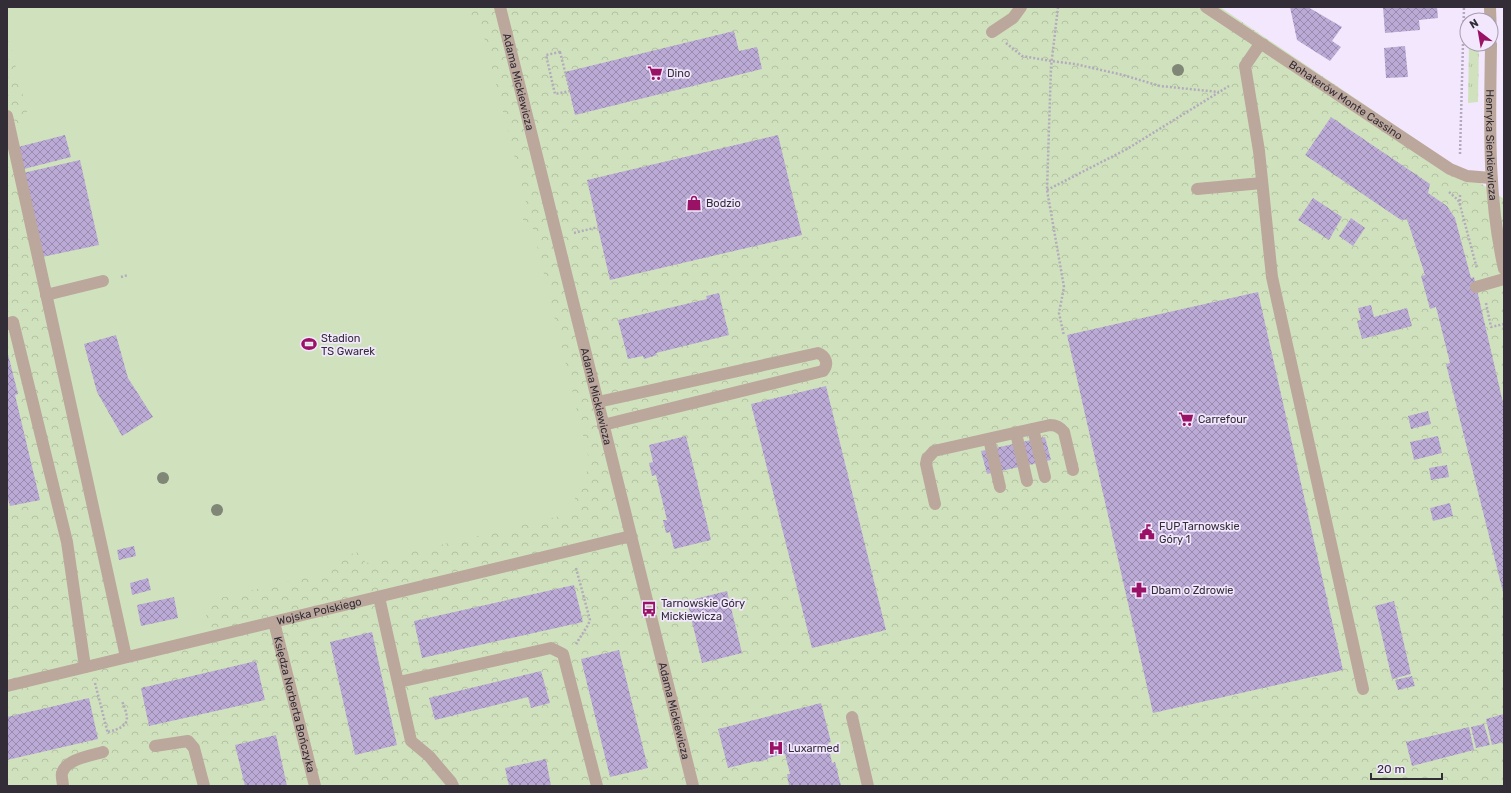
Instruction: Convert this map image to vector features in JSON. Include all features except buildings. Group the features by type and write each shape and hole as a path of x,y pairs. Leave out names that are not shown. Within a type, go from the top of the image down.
{"street":[{"name":"Adama Mickiewicza","path":"500,7 693,786"},
{"path":"992,32 1013,18 1021,7"},
{"name":"Bohaterów Monte Cassino","path":"1206,7 1424,152 1460,174 1475,178 1491,178"},
{"path":"1260,44 1245,66 1262,183 1272,277 1363,689"},
{"name":"Henryka Sienkiewicza","path":"1491,52 1491,178 1495,219 1504,269"},
{"path":"7,116 126,657"},
{"path":"1197,189 1262,183"},
{"path":"1476,286 1504,279"},
{"path":"46,294 103,281"},
{"path":"7,324 13,322 67,542 85,667"},
{"path":"598,402 818,353 823,355 826,360 826,366 823,371 603,425"},
{"path":"935,504 926,464 926,458 934,452 1054,425 1061,428 1064,432 1073,470"},
{"path":"1033,429 1045,477"},
{"path":"1016,433 1027,481"},
{"path":"989,439 1000,488"},
{"name":"Wojska Polskiego","path":"7,686 631,536"},
{"path":"379,597 411,741 429,756 453,786"},
{"name":"Księdza Norberta Bończyka","path":"274,622 316,786"},
{"path":"399,682 551,648 563,654 597,786"},
{"path":"852,717 868,786"},
{"path":"155,746 188,740 194,748 204,786"},
{"path":"63,786 62,775 65,767 72,762 103,752"}],"path":[{"path":"1058,7 1051,61 1047,190 1064,287 1059,314 1064,336"},
{"path":"1460,174 1464,7"},
{"path":"992,32 1022,56 1075,64 1123,75 1160,86 1219,92"},
{"path":"560,52 570,91 555,94 546,55 560,52"},
{"path":"1047,190 1127,149 1247,75"},
{"path":"1450,192 1458,200 1460,205"},
{"path":"574,233 598,227"},
{"path":"1491,327 1504,324"},
{"path":"563,654 571,652 590,620 574,562"},
{"path":"94,679 110,738"},
{"path":"108,732 119,729 124,726 126,722 127,715 122,701"}],"green space":[{"path":"7,7 1220,7 1504,199 1504,786 7,786"},
{"name":"Stadion TS Gwarek","path":"7,7 471,7 468,9 471,23 481,25 527,206 521,210 524,224 532,225 590,464 568,514 366,563 359,552 331,559 328,572 203,602 211,636 125,656 14,148 27,112 7,31"},
{"path":"1469,52 1479,52 1478,102 1468,103"}],"place":[{"name":"Dino","path":"655,73"},
{"name":"Bodzio","path":"694,203"},
{"name":"Stadion TS Gwarek","path":"309,344"},
{"name":"Carrefour","path":"1186,419"},
{"name":"FUP Tarnowskie Góry 1","path":"1147,532"},
{"name":"Dbam o Zdrowie","path":"1139,590"},
{"name":"Tarnowskie Góry Mickiewicza","path":"649,609"},
{"name":"Luxarmed","path":"776,748"}]}
